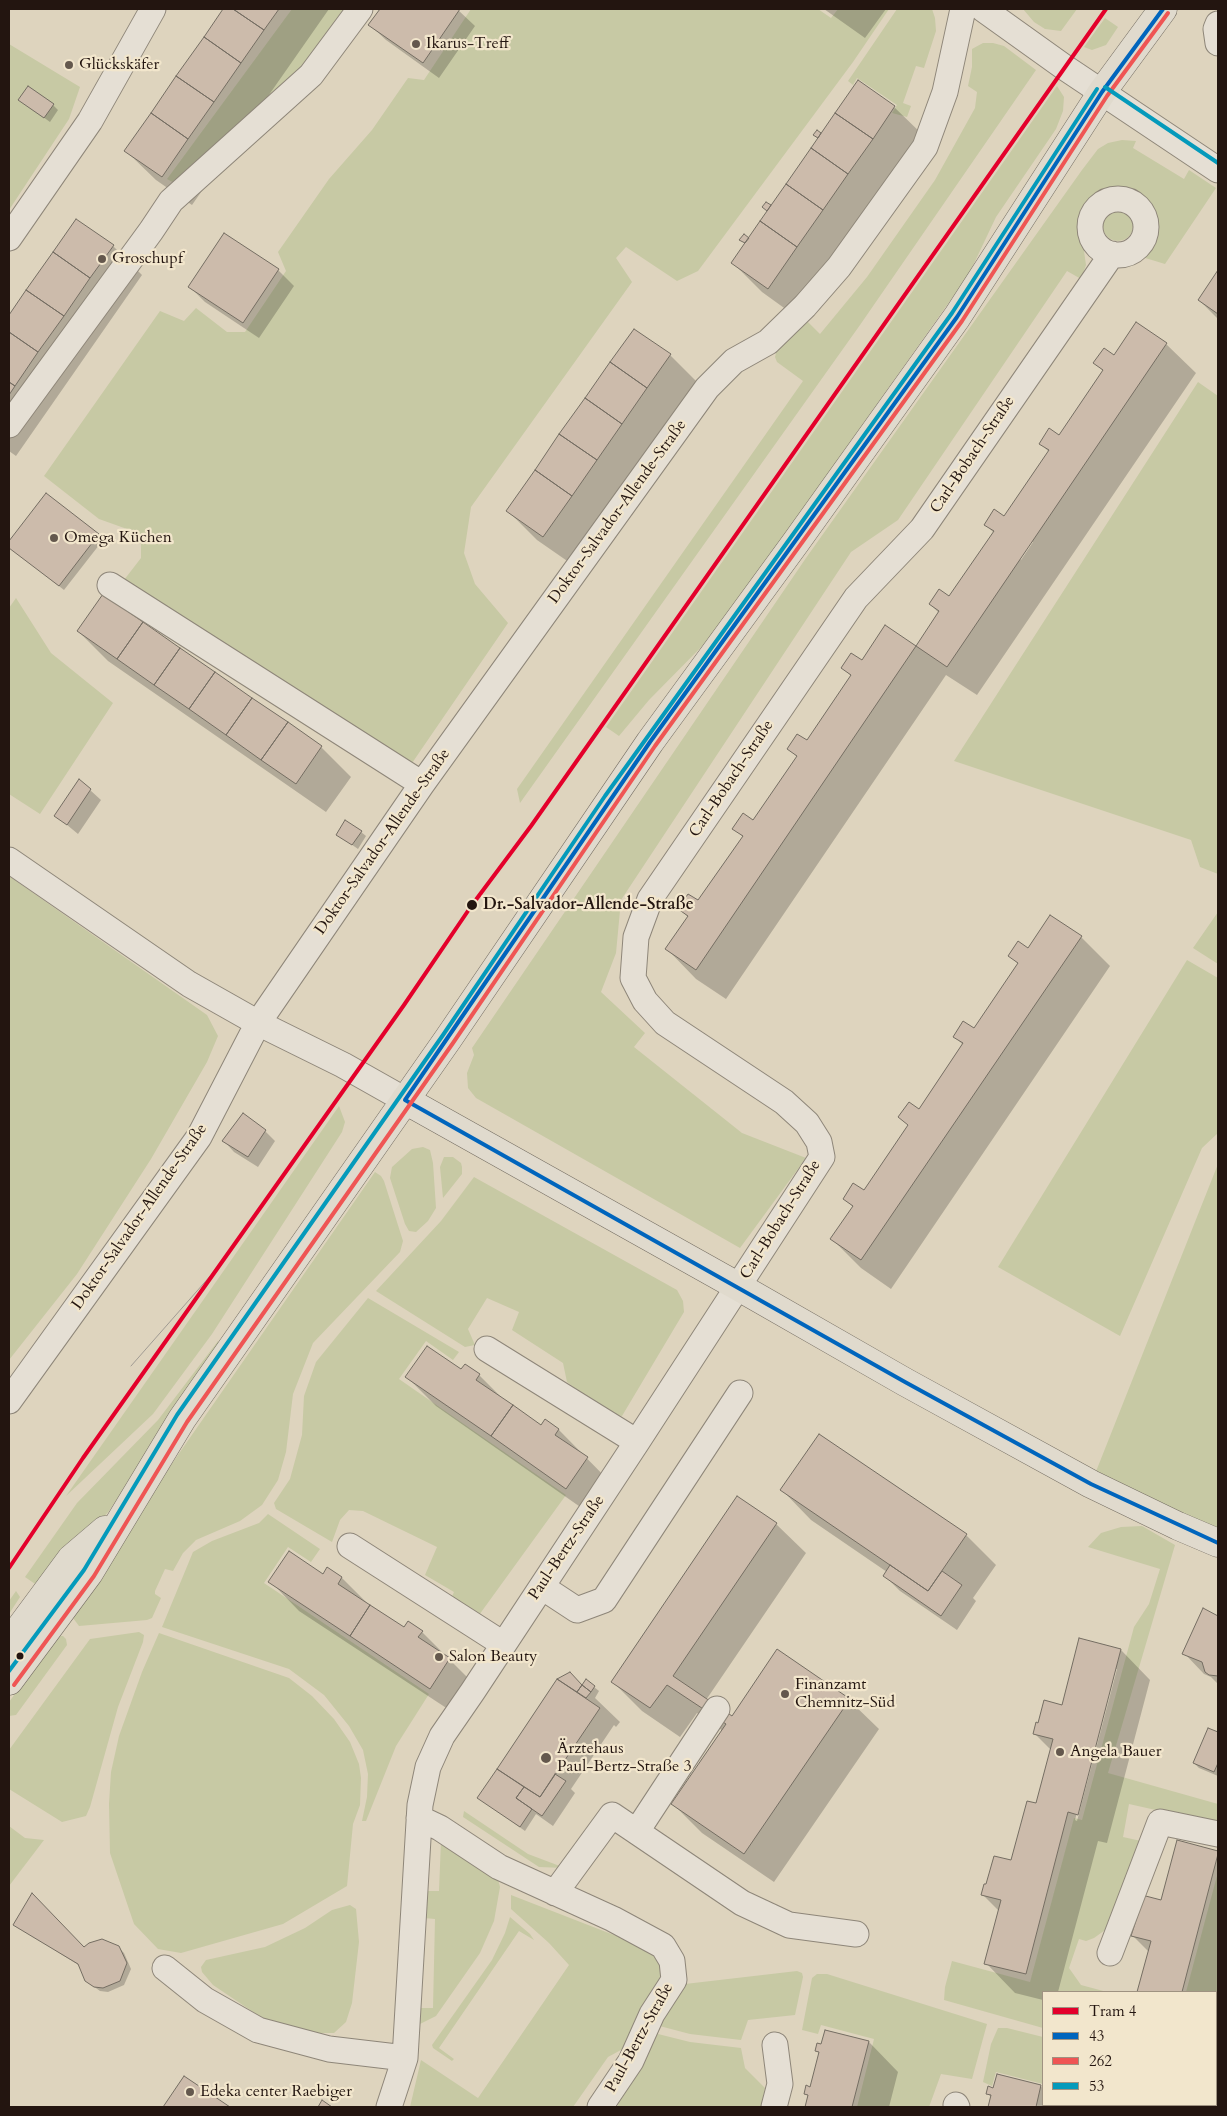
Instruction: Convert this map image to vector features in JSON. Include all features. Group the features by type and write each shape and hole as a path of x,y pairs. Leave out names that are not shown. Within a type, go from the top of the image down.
{"main road":[{"path":"9,1681 89,1573 182,1419 405,1100 650,742 796,542 957,316 1102,92 1163,9"},
{"path":"405,1100 739,1287 897,1378 1090,1484 1218,1543"},
{"path":"9,1643 72,1559 123,1515"}],"street":[{"path":"9,238 90,121 153,9"},
{"path":"9,425 171,201 312,75 360,9"},
{"name":"Doktor-Salvador-Allende-Straße","path":"9,1401 199,1137 258,1023 422,784 707,388 734,362 768,342 805,306 839,267 925,147 945,92 963,9"},
{"path":"983,9 1053,60 1218,170"},
{"path":"1218,24 1216,30 1218,43"},
{"name":"Carl-Bobach-Straße","path":"739,1287 822,1157 820,1142 807,1123 784,1102 665,1023 644,1001 634,978 636,937 650,899 856,598 922,529 1112,254"},
{"path":"110,585 422,784"},
{"path":"9,860 189,984 258,1023 350,1069 405,1100"},
{"name":"Paul-Bertz-Straße","path":"389,2107 405,2058 419,1818 428,1767 442,1736 739,1287"},
{"path":"487,1349 637,1442"},
{"path":"542,1587 577,1610 604,1600 740,1393"},
{"path":"350,1546 503,1644"},
{"path":"637,1831 717,1709"},
{"path":"555,1893 612,1815 742,1903 789,1925 856,1934"},
{"name":"Paul-Bertz-Straße","path":"419,1818 440,1828 499,1867 613,1919 663,1946 672,1961 674,1980 652,2014 631,2061 600,2107"},
{"path":"1110,1953 1160,1822 1218,1834"},
{"path":"165,1968 205,2000 258,2030 329,2050 405,2058"},
{"path":"774,2107 780,2084 775,2045"}],"green space":[{"path":"292,9 352,9 308,66 176,184 167,179"},
{"path":"471,9 818,9 831,18 838,9 889,9 853,62 698,271 677,281 626,247 616,258 632,282 471,507 464,553 475,584 508,623 410,766 124,580 141,558 141,544 127,529 99,519 44,476 160,311 184,321 196,308 227,332 245,332 286,271 278,252 329,179 372,130 408,78 424,80"},
{"path":"897,9 932,9 935,18 936,31 924,68 916,66 903,103 911,106 907,117 892,113 897,105 857,78 853,85 848,81"},
{"path":"1023,9 1077,9 1061,31 1045,29 1034,22"},
{"path":"1105,18 1118,27 1106,45 1092,50 1084,47"},
{"path":"983,43 1004,46 1036,70 860,325 520,803 517,789 803,381 777,362 775,357 778,346 807,321 820,334 867,277 935,180 975,108 977,92 968,86 972,67 972,49"},
{"path":"9,44 80,87 69,119 9,210"},
{"path":"1057,86 1064,97 1063,111 1056,129 996,217 969,274 715,633 649,700 619,736 606,727"},
{"path":"1122,140 1136,141 1133,148 1184,179 1189,170 1216,188 1165,264 1142,257 1151,245 1155,232 1155,219 1150,207 1141,198 1129,192 1116,190 1103,193 1092,200 1084,211 1080,223 1086,265 1081,279 1067,271 898,520 851,552 621,900 616,953 601,992 645,1033 634,1047 742,1133 806,1158 740,1248 476,1098 468,1088 467,1073 474,1055 472,1048 806,558 1082,170 1098,149 1108,143"},
{"path":"1118,211 1129,215 1133,226 1129,237 1118,241 1107,237 1103,226 1107,215"},
{"path":"1198,382 1218,396 1218,874 1200,867 1191,840 954,761"},
{"path":"16,598 51,653 113,703 40,814 9,794 9,608"},
{"path":"9,876 207,1015 218,1036 207,1062 151,1159 77,1274 9,1360"},
{"path":"1218,912 1218,964 1193,948"},
{"path":"1187,960 1218,978 1218,1133 1202,1148 1120,1336 998,1267"},
{"path":"339,1106 345,1122 342,1132 212,1334 153,1414 66,1496"},
{"path":"423,1147 430,1150 433,1163 436,1208 428,1221 416,1232 409,1231 405,1224 390,1178 392,1167 412,1149"},
{"path":"444,1157 453,1157 461,1163 462,1174 443,1198 440,1167"},
{"path":"1218,1164 1218,1543 1091,1484"},
{"path":"375,1172 384,1181 403,1241 400,1252 313,1343 293,1394 286,1452 278,1480 262,1505 240,1521 196,1540 183,1553 173,1571 165,1569 155,1591 155,1594 161,1598 152,1618 79,1626 70,1610"},
{"path":"474,1177 677,1290 683,1301 684,1312 622,1416 607,1414 567,1382 563,1363 512,1330 519,1312 487,1298 468,1329 475,1345 465,1347 376,1291 441,1221"},
{"path":"368,1298 459,1352 453,1360 426,1341 399,1379 566,1495 474,1622 449,1603 454,1592 425,1575 437,1547 363,1511 349,1510 340,1520 332,1542 276,1509 274,1503 290,1479 302,1435 304,1396 316,1362"},
{"path":"218,1341 219,1348 109,1511 41,1588 25,1577 77,1503 158,1420"},
{"path":"268,1514 320,1549 311,1562 288,1547 264,1583 429,1694 396,1746 366,1821 362,1821 367,1797 368,1774 363,1750 349,1726 324,1695 289,1669 162,1627 193,1552 212,1541 259,1523"},
{"path":"1142,1526 1175,1545 1108,1773 1218,1804 1218,1824 1129,1804 1123,1837 1141,1841 1112,1925 1094,1938 1086,1941 1079,1939 1069,1968 1081,1985 1103,1991 1042,1991 1042,2028 944,2000 945,1987 952,1961 1030,1982 1074,1818 1082,1820 1134,1627 1149,1604 1160,1569 1088,1547 1101,1533 1121,1527"},
{"path":"16,1591 20,1597 9,1614 9,1601"},
{"path":"139,1632 144,1635 143,1642 118,1707 90,1807 86,1816 62,1822 9,1789 9,1750 90,1639"},
{"path":"159,1633 289,1678 312,1696 334,1719 350,1742 359,1764 361,1778 360,1805 353,1824 347,1886 283,1924 181,1953 158,1949 134,1924 110,1853 109,1804 111,1772 119,1736 142,1672"},
{"path":"58,1636 63,1636 66,1639 67,1645 16,1715 9,1716 9,1702"},
{"path":"464,1811 528,1854 565,1868 539,1867 463,1817"},
{"path":"9,1826 25,1838 44,1840 9,1886"},
{"path":"441,1841 495,1868 500,1887 494,1921 480,1953 436,2016 414,2027 416,2008 433,2008 435,1919 424,1918 424,1891 439,1891"},
{"path":"1218,1872 1218,2078 1217,1991 1186,1991"},
{"path":"511,1895 637,1944 655,1955 661,1965 662,1978 630,2045 608,2057 573,2107 410,2107 421,2060 478,2098 569,1965 549,1943 511,1909"},
{"path":"350,1905 356,1909 359,1942 352,2003 346,2022 334,2033 310,2033 271,2024 213,1985 202,1972 201,1967 206,1960 265,1947 305,1928 332,1910"},
{"path":"510,1917 530,1934 534,1940 519,1931 439,2048 454,2059 452,2061 433,2048 432,2045 492,1960 505,1933"},
{"path":"797,1971 802,1973 803,1977 795,2015 748,2020 741,2040 690,2034 652,2024 685,1984"},
{"path":"817,1974 827,1974 987,2024 972,2079 941,2074 929,2107 857,2107 874,2039 821,2025 818,2034 802,2030 812,1978"},
{"path":"998,2028 1007,2028 1042,2037 1042,2084 996,2072 992,2086 983,2082 991,2044"},
{"path":"650,2032 690,2042 741,2048 745,2068 765,2088 761,2107 617,2107"},
{"path":"1218,2092 1218,2107 1180,2107 1217,2106"},
{"path":"1042,2106 1160,2106 1159,2107"}],"building":[{"path":"223,9 233,9 264,30 241,63 204,37"},
{"path":"233,9 279,9 264,30"},
{"name":"Ikarus-Treff","path":"380,9 460,9 423,63 368,25"},
{"path":"204,37 241,63 214,102 176,76"},
{"path":"176,76 214,102 188,139 151,113"},
{"path":"858,80 895,106 873,139 835,113"},
{"path":"28,86 54,104 44,118 18,100"},
{"path":"151,113 188,139 162,177 124,151"},
{"path":"835,113 873,139 848,174 811,148"},
{"path":"817,130 821,133 818,138 813,135"},
{"path":"811,148 848,174 823,210 786,184"},
{"path":"786,184 823,210 797,247 760,221"},
{"path":"766,202 771,205 767,211 762,207"},
{"path":"76,219 114,245 90,278 53,252"},
{"path":"760,221 797,247 768,289 731,263"},
{"path":"224,233 279,269 243,323 188,287"},
{"path":"744,234 749,238 745,243 739,240"},
{"path":"53,252 90,278 64,316 26,290"},
{"path":"1218,270 1218,314 1198,300"},
{"path":"26,290 64,316 38,352 9,332 9,315"},
{"path":"1136,322 1167,343 947,667 916,646 939,611 929,604 939,589 949,596 994,531 984,525 994,509 1004,516 1049,450 1039,444 1049,428 1059,435 1103,370 1093,363 1104,348 1114,355"},
{"path":"634,329 671,354 647,388 610,362"},
{"path":"9,332 38,352 15,386 9,382"},
{"path":"610,362 647,388 622,424 585,398"},
{"path":"9,382 15,386 9,395"},
{"path":"585,398 622,424 597,460 559,434"},
{"path":"559,434 597,460 572,496 535,470"},
{"path":"535,470 572,496 543,537 506,511"},
{"name":"Omega Küchen","path":"46,493 99,534 59,586 9,548 9,541"},
{"path":"103,594 143,622 117,659 77,631"},
{"path":"143,622 180,648 154,685 117,659"},
{"path":"885,625 916,646 696,970 665,949 688,916 678,909 688,894 698,900 743,836 732,829 743,813 753,820 797,756 787,749 797,734 807,740 851,675 841,668 851,653 862,660"},
{"path":"180,648 215,672 189,709 154,685"},
{"path":"215,672 252,698 226,735 189,709"},
{"path":"252,698 288,722 261,760 226,735"},
{"path":"288,722 322,746 296,784 261,760"},
{"path":"79,779 91,789 67,825 54,816"},
{"path":"345,820 362,831 352,845 336,835"},
{"path":"1050,915 1082,936 861,1260 830,1239 853,1206 843,1199 853,1183 864,1190 908,1125 898,1117 909,1102 919,1109 963,1043 953,1037 963,1021 974,1028 1018,963 1008,956 1018,941 1028,948"},
{"path":"243,1113 266,1130 248,1157 222,1141"},
{"path":"427,1346 461,1369 465,1364 480,1374 476,1380 513,1405 491,1436 405,1377"},
{"path":"513,1405 541,1425 545,1419 559,1429 555,1435 588,1457 566,1489 491,1436"},
{"path":"819,1434 967,1534 928,1591 780,1490"},
{"path":"737,1496 777,1523 673,1676 732,1716 777,1649 850,1699 744,1854 671,1804 726,1724 667,1685 650,1708 611,1682"},
{"path":"289,1551 323,1574 327,1567 342,1577 338,1584 370,1605 350,1636 268,1582"},
{"path":"890,1565 928,1591 942,1571 962,1585 941,1616 883,1576"},
{"path":"370,1605 404,1627 408,1621 423,1631 418,1637 450,1658 430,1689 350,1636"},
{"path":"1203,1608 1218,1616 1218,1676 1209,1675 1205,1672 1202,1662 1182,1654"},
{"path":"1079,1638 1121,1649 1078,1815 1068,1812 1026,1974 984,1964 1001,1900 981,1895 994,1856 1011,1860 1027,1801 1036,1803 1053,1739 1033,1734 1036,1722 1038,1723 1044,1700 1062,1705"},
{"path":"570,1672 582,1685 577,1692 557,1679"},
{"path":"557,1679 600,1708 540,1797 497,1769"},
{"path":"586,1679 595,1686 591,1692 582,1685"},
{"path":"582,1685 591,1692 586,1698 577,1692"},
{"path":"1208,1728 1218,1732 1218,1763 1214,1772 1193,1763"},
{"path":"497,1769 524,1787 516,1798 532,1809 520,1827 477,1798"},
{"path":"555,1774 566,1781 542,1816 516,1798 524,1787 540,1797"},
{"path":"1177,1840 1218,1851 1182,1991 1137,1991 1151,1941 1131,1936 1138,1914 1133,1913 1138,1894 1161,1900"},
{"path":"32,1893 84,1947 89,1943 102,1939 119,1946 127,1963 120,1981 103,1988 94,1987 85,1981 78,1964 13,1925"},
{"path":"825,2030 869,2041 852,2107 805,2107 808,2095 804,2094 806,2085 810,2087 819,2052 815,2051 817,2043 821,2044"},
{"path":"997,2074 1041,2085 1036,2107 988,2107 991,2095 986,2094 988,2086 993,2088"},
{"name":"Edeka center Raebiger","path":"184,2076 230,2107 163,2107"},
{"path":"322,2100 332,2107 318,2107"}],"tram line":[{"name":"4","path":"9,1568 83,1458 404,1005 472,905 531,826 1106,9"},
{"path":"131,1366 219,1266"}],"transit line":[{"name":"43","path":"405,1100 650,742 957,317 1102,92 1163,9"},
{"name":"262","path":"14,1685 94,1576 187,1422 453,1043 655,746 962,321 1107,96 1168,13"},
{"name":"53","path":"1105,87 1218,163"},
{"name":"53","path":"9,1671 84,1570 177,1415 443,1035 605,796 952,313 1097,89"},
{"name":"43","path":"405,1100 905,1382 1091,1484 1218,1543"}],"place":[{"name":"Ikarus-Treff","path":"416,44"},
{"name":"Glückskäfer","path":"69,65"},
{"name":"Groschupf","path":"102,259"},
{"name":"Omega Küchen","path":"54,538"},
{"name":"Dr.-Salvador-Allende-Straße","path":"472,905"},
{"name":"Salon Beauty","path":"439,1657"},
{"name":"Finanzamt Chemnitz-Süd","path":"785,1694"},
{"name":"Angela Bauer","path":"1060,1752"},
{"name":"Ärztehaus Paul-Bertz-Straße 3","path":"546,1758"},
{"name":"Edeka center Raebiger","path":"190,2092"}]}
